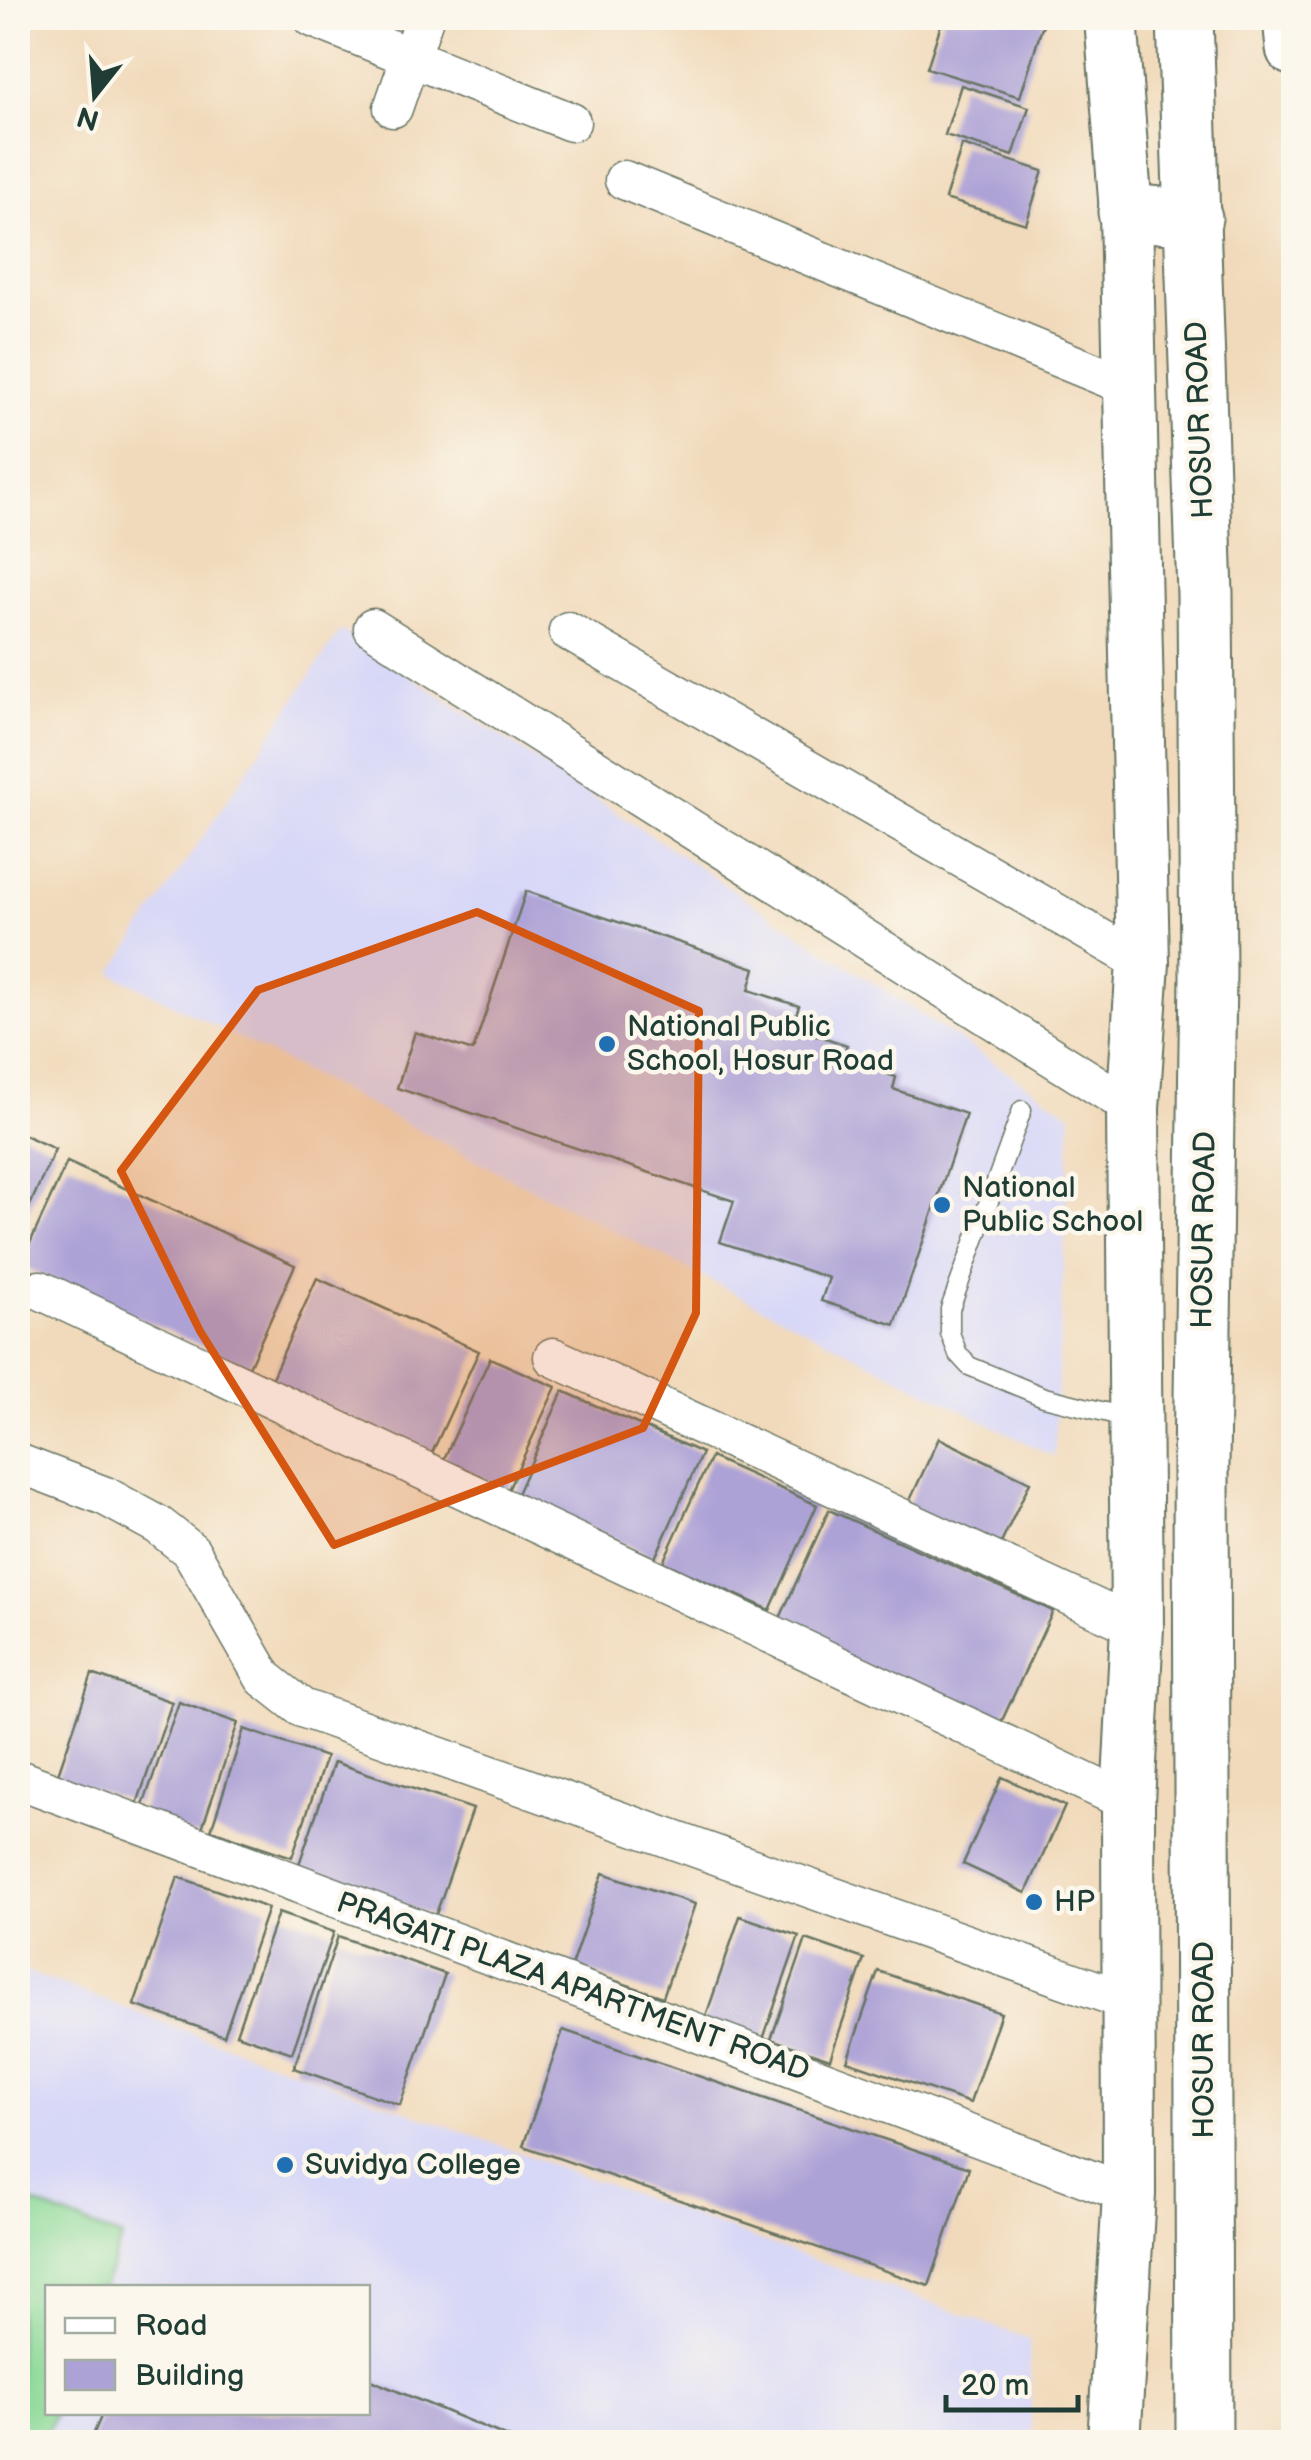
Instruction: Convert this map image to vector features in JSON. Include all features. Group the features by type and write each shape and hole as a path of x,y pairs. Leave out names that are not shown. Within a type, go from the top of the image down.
{"highway":[{"name":"HOSUR ROAD","path":"1186,18 1205,594 1208,955 1201,1468 1204,2442"},
{"path":"1291,18 1294,48"},
{"path":"1126,212 1194,218"}],"street":[{"path":"313,18 571,122"},
{"path":"393,108 424,18"},
{"path":"1112,18 1126,212 1132,388 1142,963 1133,1108 1136,1626 1128,1802 1129,2194 1114,2442"},
{"path":"624,180 1132,388"},
{"path":"373,628 1133,1108"},
{"path":"568,632 1142,963"},
{"path":"40,1290 1128,1802"},
{"path":"553,1357 1136,1626"},
{"path":"18,1463 104,1496 158,1525 190,1551 264,1678 302,1708 1127,2000"},
{"name":"PRAGATI PLAZA APARTMENT ROAD","path":"18,1779 1129,2194"}],"lane":[{"path":"1022,1110 950,1309 950,1333 958,1354 969,1366 1044,1397 1133,1420"}],"highlighted area":[{"path":"477,912 699,1011 696,1313 643,1428 334,1545 200,1331 121,1171 258,990"}],"shaded area":[{"name":"National Public School, Hosur Road","path":"341,630 1071,1114 1054,1457 112,973"},
{"name":"Suvidya College","path":"18,1969 1029,2339 1032,2442 18,2442"}],"green space":[{"path":"18,2198 122,2238 104,2285 45,2285 45,2415 54,2415 43,2442 18,2442"}],"building":[{"path":"943,18 1045,18 1020,97 927,68"},
{"path":"961,85 1029,107 1013,156 945,135"},
{"path":"962,145 1043,171 1026,224 945,199"},
{"path":"526,891 755,968 749,990 799,1006 792,1027 847,1045 842,1059 896,1077 893,1089 966,1114 895,1325 821,1301 829,1278 720,1242 734,1201 397,1088 415,1032 473,1051"},
{"path":"18,1132 55,1149 18,1232"},
{"path":"67,1162 295,1265 249,1367 20,1265"},
{"path":"317,1278 479,1351 431,1455 270,1382"},
{"path":"490,1358 556,1387 508,1490 443,1461"},
{"path":"563,1391 702,1453 655,1558 516,1496"},
{"path":"939,1438 1030,1482 995,1556 904,1513"},
{"path":"711,1457 817,1505 770,1610 663,1562"},
{"path":"829,1510 1053,1611 998,1729 776,1627"},
{"path":"92,1674 172,1702 137,1804 57,1777"},
{"path":"179,1702 238,1723 199,1837 139,1817"},
{"path":"244,1729 326,1757 292,1857 211,1830"},
{"path":"334,1762 473,1809 435,1917 297,1870"},
{"path":"1002,1777 1065,1806 1026,1893 963,1864"},
{"path":"603,1873 695,1904 663,1997 571,1966"},
{"path":"178,1877 268,1908 224,2036 134,2005"},
{"path":"278,1913 334,1932 292,2053 236,2034"},
{"path":"740,1916 799,1936 762,2042 704,2022"},
{"path":"338,1936 445,1974 400,2105 294,2068"},
{"path":"806,1939 864,1959 830,2059 771,2039"},
{"path":"878,1971 1001,2013 970,2103 847,2061"},
{"path":"563,2030 969,2168 929,2286 523,2146"},
{"path":"370,2380 520,2442 90,2442 102,2415 370,2415"}],"place":[{"name":"National Public School, Hosur Road","path":"607,1044"},
{"name":"National Public School","path":"942,1205"},
{"name":"HP","path":"1034,1902"},
{"name":"Suvidya College","path":"285,2165"}]}
